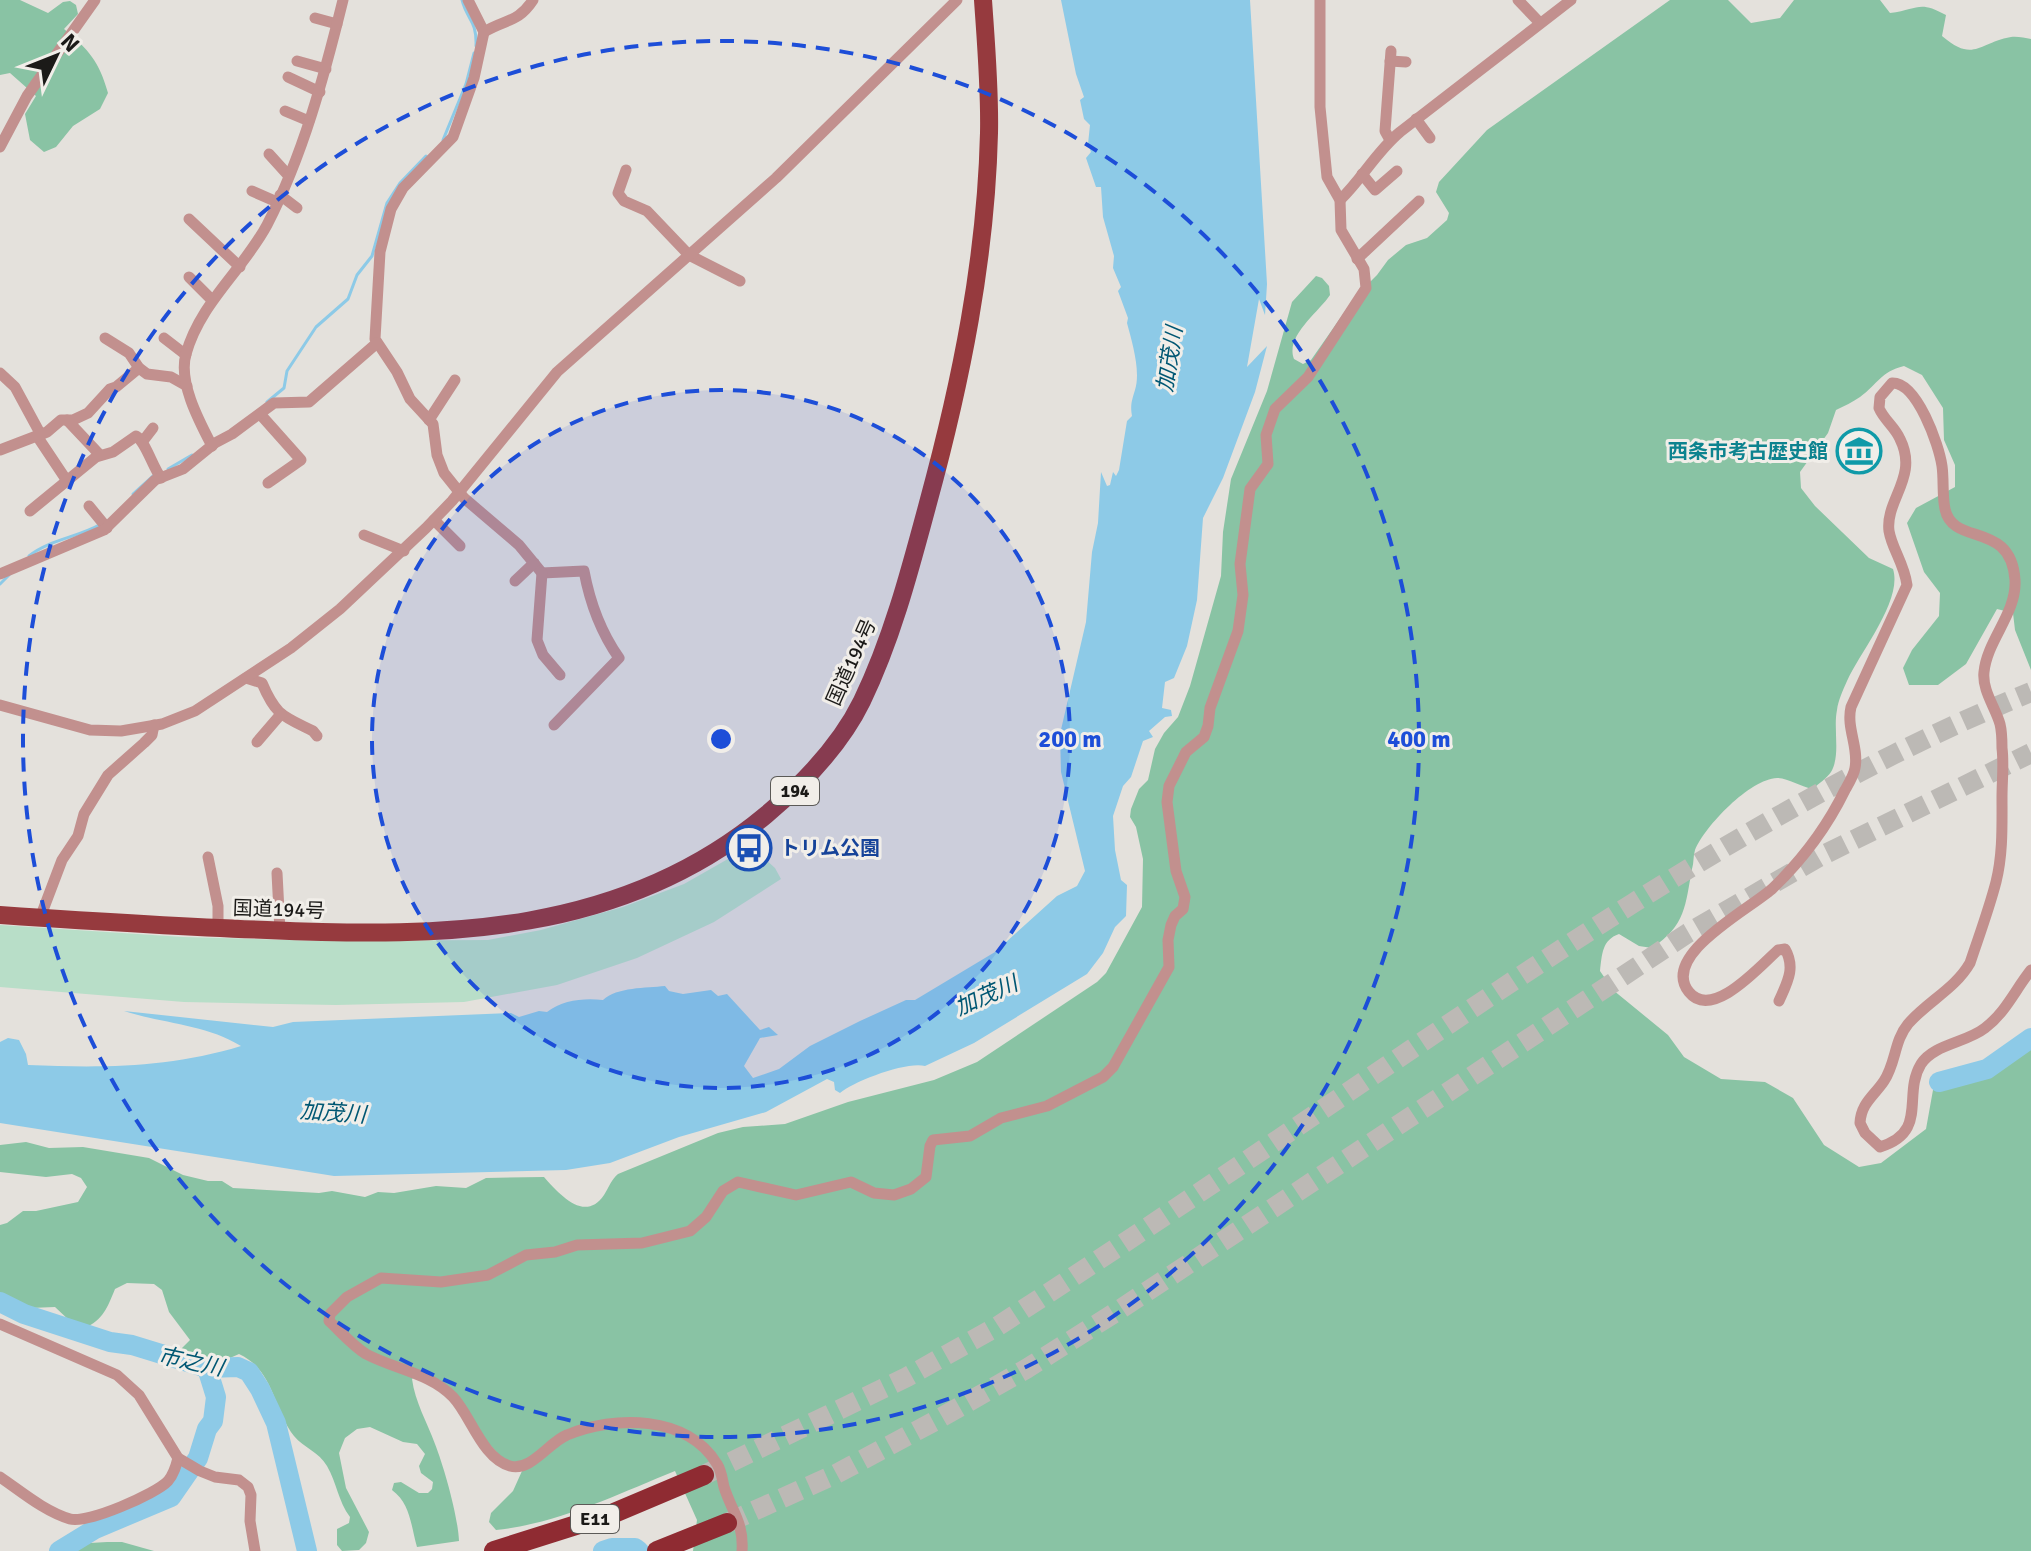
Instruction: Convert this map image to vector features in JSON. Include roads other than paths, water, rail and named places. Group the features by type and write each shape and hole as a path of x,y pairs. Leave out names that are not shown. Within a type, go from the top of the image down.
{"highway":[{"name":"国道194号","path":"0,915 280,931 437,933 538,920 677,875 734,841 795,791 831,749 861,703 886,641 912,564 963,364 984,217 989,130 983,0"},
{"name":"E11","path":"494,1551 614,1513 698,1477"},
{"path":"657,1551 721,1526"}],"street":[{"path":"0,147 27,96 95,0"},
{"path":"212,446 187,386 184,374 186,355 212,300 240,267 266,226 320,92 343,0"},
{"path":"468,0 484,32 474,78 453,137 403,188 391,209 377,279 377,343 397,372 410,399 429,420 436,435 439,463 459,492 519,545 538,568 537,640 543,655 560,675"},
{"path":"484,32 496,24 519,18 533,0"},
{"path":"0,705 90,730 121,731 154,725 195,711 313,632 434,520 557,372 776,178 957,0"},
{"path":"742,1551 742,1529 723,1485 722,1474 708,1453 686,1436 655,1424 604,1426 566,1436 530,1462 520,1467 509,1466 473,1432 453,1397 426,1379 365,1353 329,1321 330,1314 347,1297 389,1276 415,1282 441,1282 488,1275 526,1255 555,1252 577,1245 642,1243 690,1231 706,1217 723,1191 738,1182 796,1195 851,1182 874,1193 894,1195 911,1189 926,1177 933,1140 970,1136 1001,1118 1047,1106 1103,1077 1113,1067 1169,967 1171,925 1183,909 1185,897 1176,871 1168,815 1169,786 1186,752 1204,737 1210,708 1238,631 1243,595 1240,564 1242,539 1250,489 1268,464 1266,435 1275,409 1308,377 1366,288 1364,269 1341,230 1340,200 1327,177 1320,107 1320,0"},
{"path":"1518,0 1540,23"},
{"path":"1340,200 1390,140 1571,0"},
{"path":"315,18 337,24"},
{"path":"1390,140 1385,131 1391,56 1406,62"},
{"path":"297,61 326,69"},
{"path":"288,77 320,92"},
{"path":"285,111 309,121"},
{"path":"1416,119 1430,138"},
{"path":"269,154 288,175"},
{"path":"626,170 618,193 624,201 647,211 689,255 740,281"},
{"path":"1362,174 1375,190 1397,171"},
{"path":"252,191 278,198 297,208"},
{"path":"1357,259 1419,201"},
{"path":"189,219 240,267"},
{"path":"189,277 212,300"},
{"path":"105,338 126,346 139,368 147,374 171,377 187,386"},
{"path":"164,338 186,355"},
{"path":"1,572 107,528 155,480 183,469 274,403 309,402 377,343"},
{"path":"0,450 39,435 61,420 88,413 110,389 139,368"},
{"path":"0,373 15,387 67,481"},
{"path":"429,420 455,380"},
{"path":"1779,1001 1790,975 1791,964 1785,949 1778,950 1724,996 1705,1002 1695,999 1683,982 1686,963 1709,936 1758,902 1803,857 1834,813 1855,771 1856,757 1849,716 1851,707 1907,585 1905,570 1889,531 1889,519 1903,483 1905,456 1900,439 1879,408 1880,397 1892,383 1908,388 1918,402 1940,455 1949,522 1959,529 1996,540 2004,549 2015,580 2012,601 1984,673 1989,698 2000,725 2003,753 2002,836 1996,880 1970,963 1963,975 1902,1032 1886,1078 1863,1106 1860,1123 1873,1142 1880,1147 1890,1144 1909,1125 1920,1066 1929,1055 1965,1041 1990,1024 2008,1007 2031,970"},
{"path":"260,414 301,460 268,483"},
{"path":"67,420 100,455"},
{"path":"143,441 153,428"},
{"path":"30,511 100,455 113,452 136,436 143,441 151,466 161,478"},
{"path":"89,506 107,528"},
{"path":"434,520 460,546"},
{"path":"364,535 404,551"},
{"path":"515,581 538,568 584,571 591,606 608,643 619,658 554,725"},
{"path":"246,678 262,683 270,703 281,714 317,736"},
{"path":"257,742 281,714"},
{"path":"40,918 62,860 78,836 84,814 108,775 152,735 154,725"},
{"path":"208,857 218,906 218,928"},
{"path":"277,873 280,931"},
{"path":"0,1324 128,1382 182,1460 200,1471 215,1477 239,1480 248,1487 255,1551"},
{"path":"0,1477 46,1508 73,1520 88,1519 159,1488 169,1480 182,1460"}],"water":[{"name":"加茂川","path":"1061,0 1250,0 1267,284 1265,315 1259,299 1247,367 1267,346 1255,392 1223,478 1203,518 1197,600 1187,646 1174,678 1165,682 1162,708 1171,710 1172,716 1165,717 1149,731 1153,737 1143,741 1113,816 1121,880 1127,885 1126,916 1115,927 1103,953 1087,974 974,1043 925,1066 906,1066 881,1073 840,1093 835,1090 834,1082 827,1079 766,1112 679,1137 610,1163 566,1170 334,1176 0,1123 0,1042 8,1038 19,1040 28,1065 55,1066 161,1062 241,1046 213,1033 124,1011 273,1027 293,1022 511,1013 519,1017 547,1012 574,1001 603,1000 632,989 665,986 669,991 683,994 711,990 718,996 727,994 760,1030 769,1027 778,1035 760,1038 744,1066 753,1078 779,1069 810,1046 860,1021 906,1000 915,1000 995,952 1057,896 1077,886 1085,871 1061,772 1060,734 1086,622 1101,472 1107,486 1113,472 1116,476 1119,470 1127,421 1132,416 1137,374 1128,318 1118,291 1121,287 1113,268 1114,256 1103,217 1101,187 1096,187 1086,158 1091,152 1088,144 1090,125 1084,119 1080,100 1084,97 1076,74"}],"waterway":[{"path":"462,0 473,25 476,46"},
{"path":"443,140 466,84 474,53"},
{"path":"267,402 284,388 287,371 316,327 348,299 357,275 372,256 387,203 400,183 426,156"},
{"path":"168,469 192,455"},
{"path":"133,494 154,475"},
{"path":"29,556 45,546 101,524"},
{"path":"0,584 9,575"},
{"path":"1939,1082 1987,1069 2031,1038"},
{"name":"市之川","path":"0,1302 24,1314 110,1342 132,1345 207,1368 238,1367 249,1372 276,1423 307,1551"},
{"path":"59,1551 95,1529 171,1497 198,1458 207,1429 213,1421 216,1397 207,1368"},
{"name":"市之川","path":"603,1551 612,1548 635,1548 639,1551"}],"tunnel":[{"path":"704,1475 907,1377 998,1326 1505,986 1724,848 1875,764 2031,692"},
{"path":"727,1523 836,1474 1026,1369 1688,933 1819,857 2031,753"}],"place":[{"name":"西条市考古歴史館","path":"1859,451"},
{"name":"トリム公園","path":"749,848"}]}
